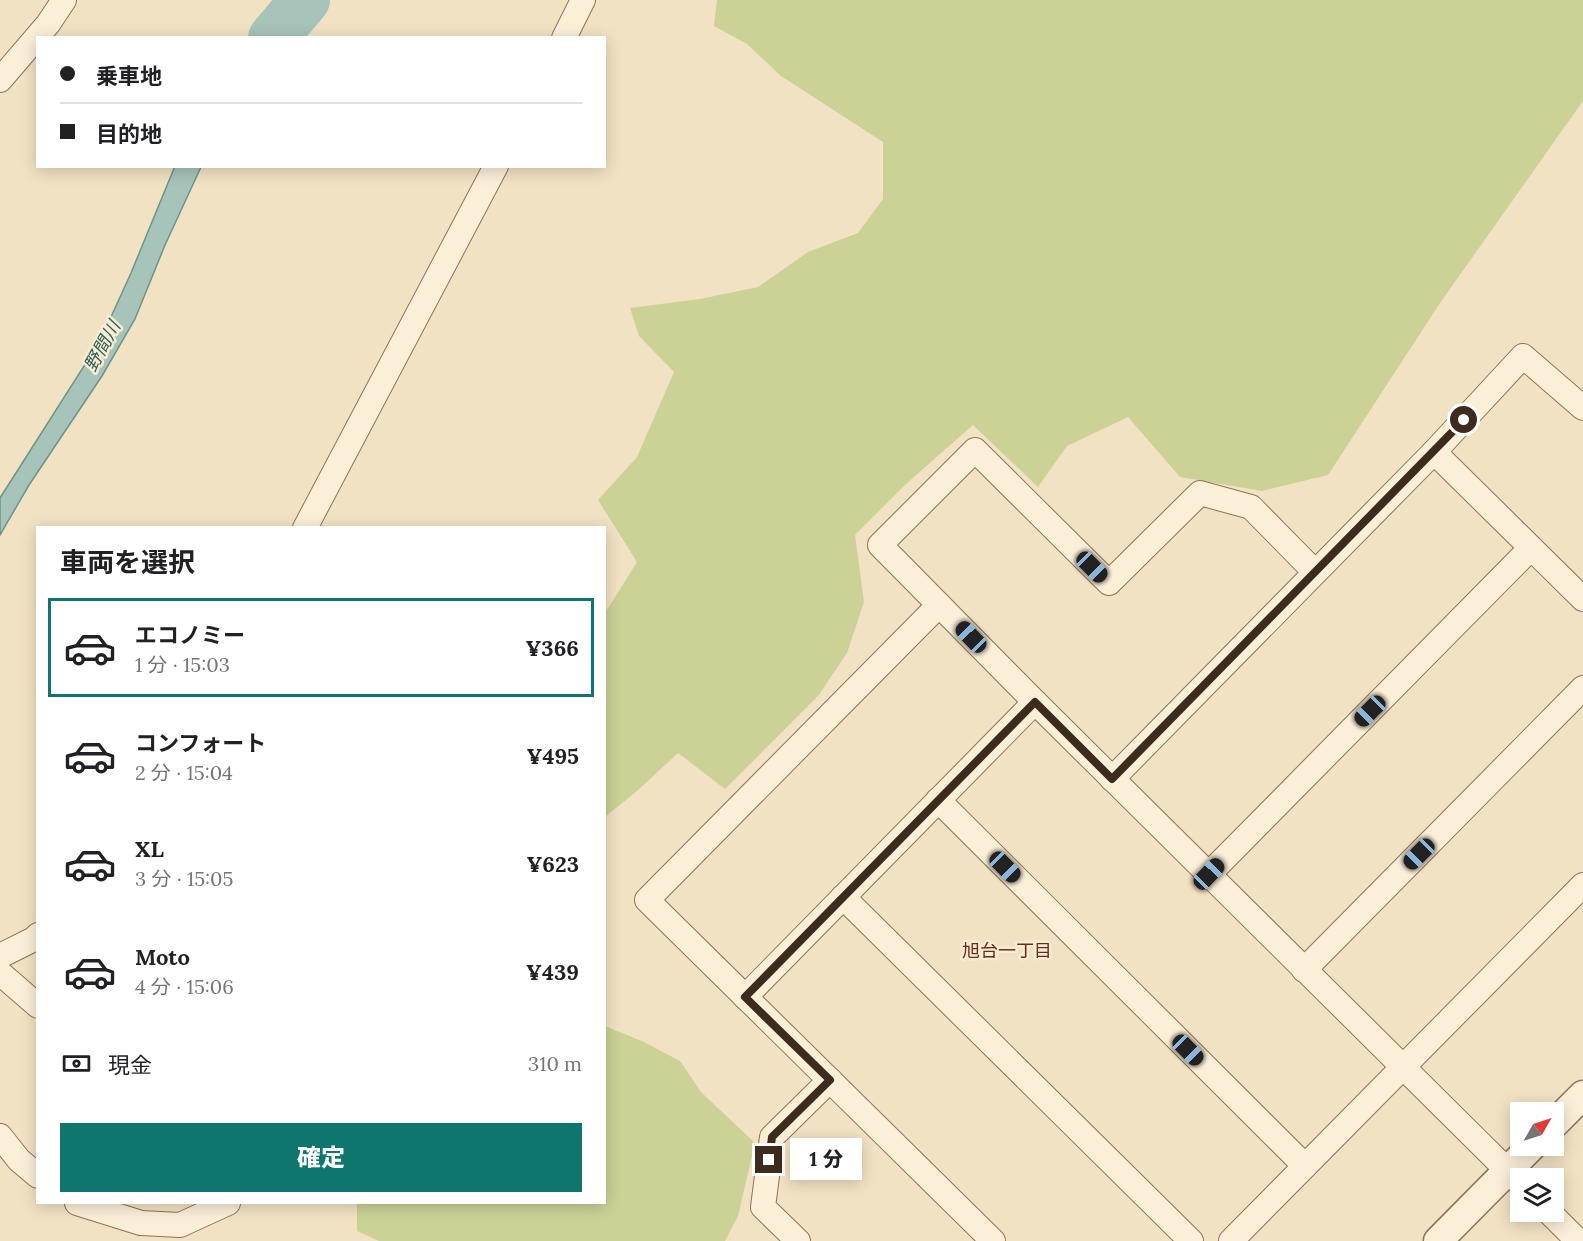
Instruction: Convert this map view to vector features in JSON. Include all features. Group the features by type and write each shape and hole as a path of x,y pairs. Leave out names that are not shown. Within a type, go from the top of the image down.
{"street":[{"path":"38,36 64,0"},
{"path":"565,36 583,0"},
{"path":"0,80 36,38"},
{"path":"306,526 495,168"},
{"path":"1112,779 1434,452 1523,356 1583,408"},
{"path":"1315,572 1251,507 1200,493 1109,583 975,450 880,545 1510,1174"},
{"path":"1434,452 1583,599"},
{"path":"1209,874 1531,548"},
{"path":"939,604 647,900 993,1241"},
{"path":"1304,970 1583,688"},
{"path":"745,997 1035,702"},
{"path":"938,800 1305,1166"},
{"path":"1230,1241 1583,885"},
{"path":"843,897 1191,1241"},
{"path":"0,956 36,936"},
{"path":"0,973 36,1004"},
{"path":"798,1241 763,1207 772,1137 830,1080"},
{"path":"1564,1114 1583,1095"},
{"path":"0,1136 19,1160 36,1174"},
{"path":"1438,1241 1510,1181"},
{"path":"80,1204 141,1223 180,1225 226,1204"},
{"path":"1559,1222 1578,1241"}],"green space":[{"path":"717,0 1583,0 1583,101 1440,303 1328,475 1262,491 1180,477 1128,417 1067,446 1038,487 973,425 906,484 855,535 864,602 847,653 818,696 725,789 678,753 606,816 606,611 637,562 598,500 637,457 674,372 639,336 630,308 700,299 758,287 808,252 858,233 883,199 883,142 781,76 747,44 714,26"},
{"path":"606,1026 644,1042 680,1061 701,1092 755,1143 738,1216 725,1241 379,1241 357,1231 357,1204 606,1204"}],"water":[{"path":"285,0 302,0 277,36 257,36"},
{"name":"野間川","path":"174,168 201,168 165,245 135,319 102,376 29,485 0,535 0,498 100,341"}],"waterway":[{"name":"野間川","path":"275,36 305,0"}],"district":[{"name":"旭台一丁目","path":"1007,950"}],"route":[{"path":"769,1160 772,1137 830,1080 745,997 1035,702 1112,779 1464,420"}]}
